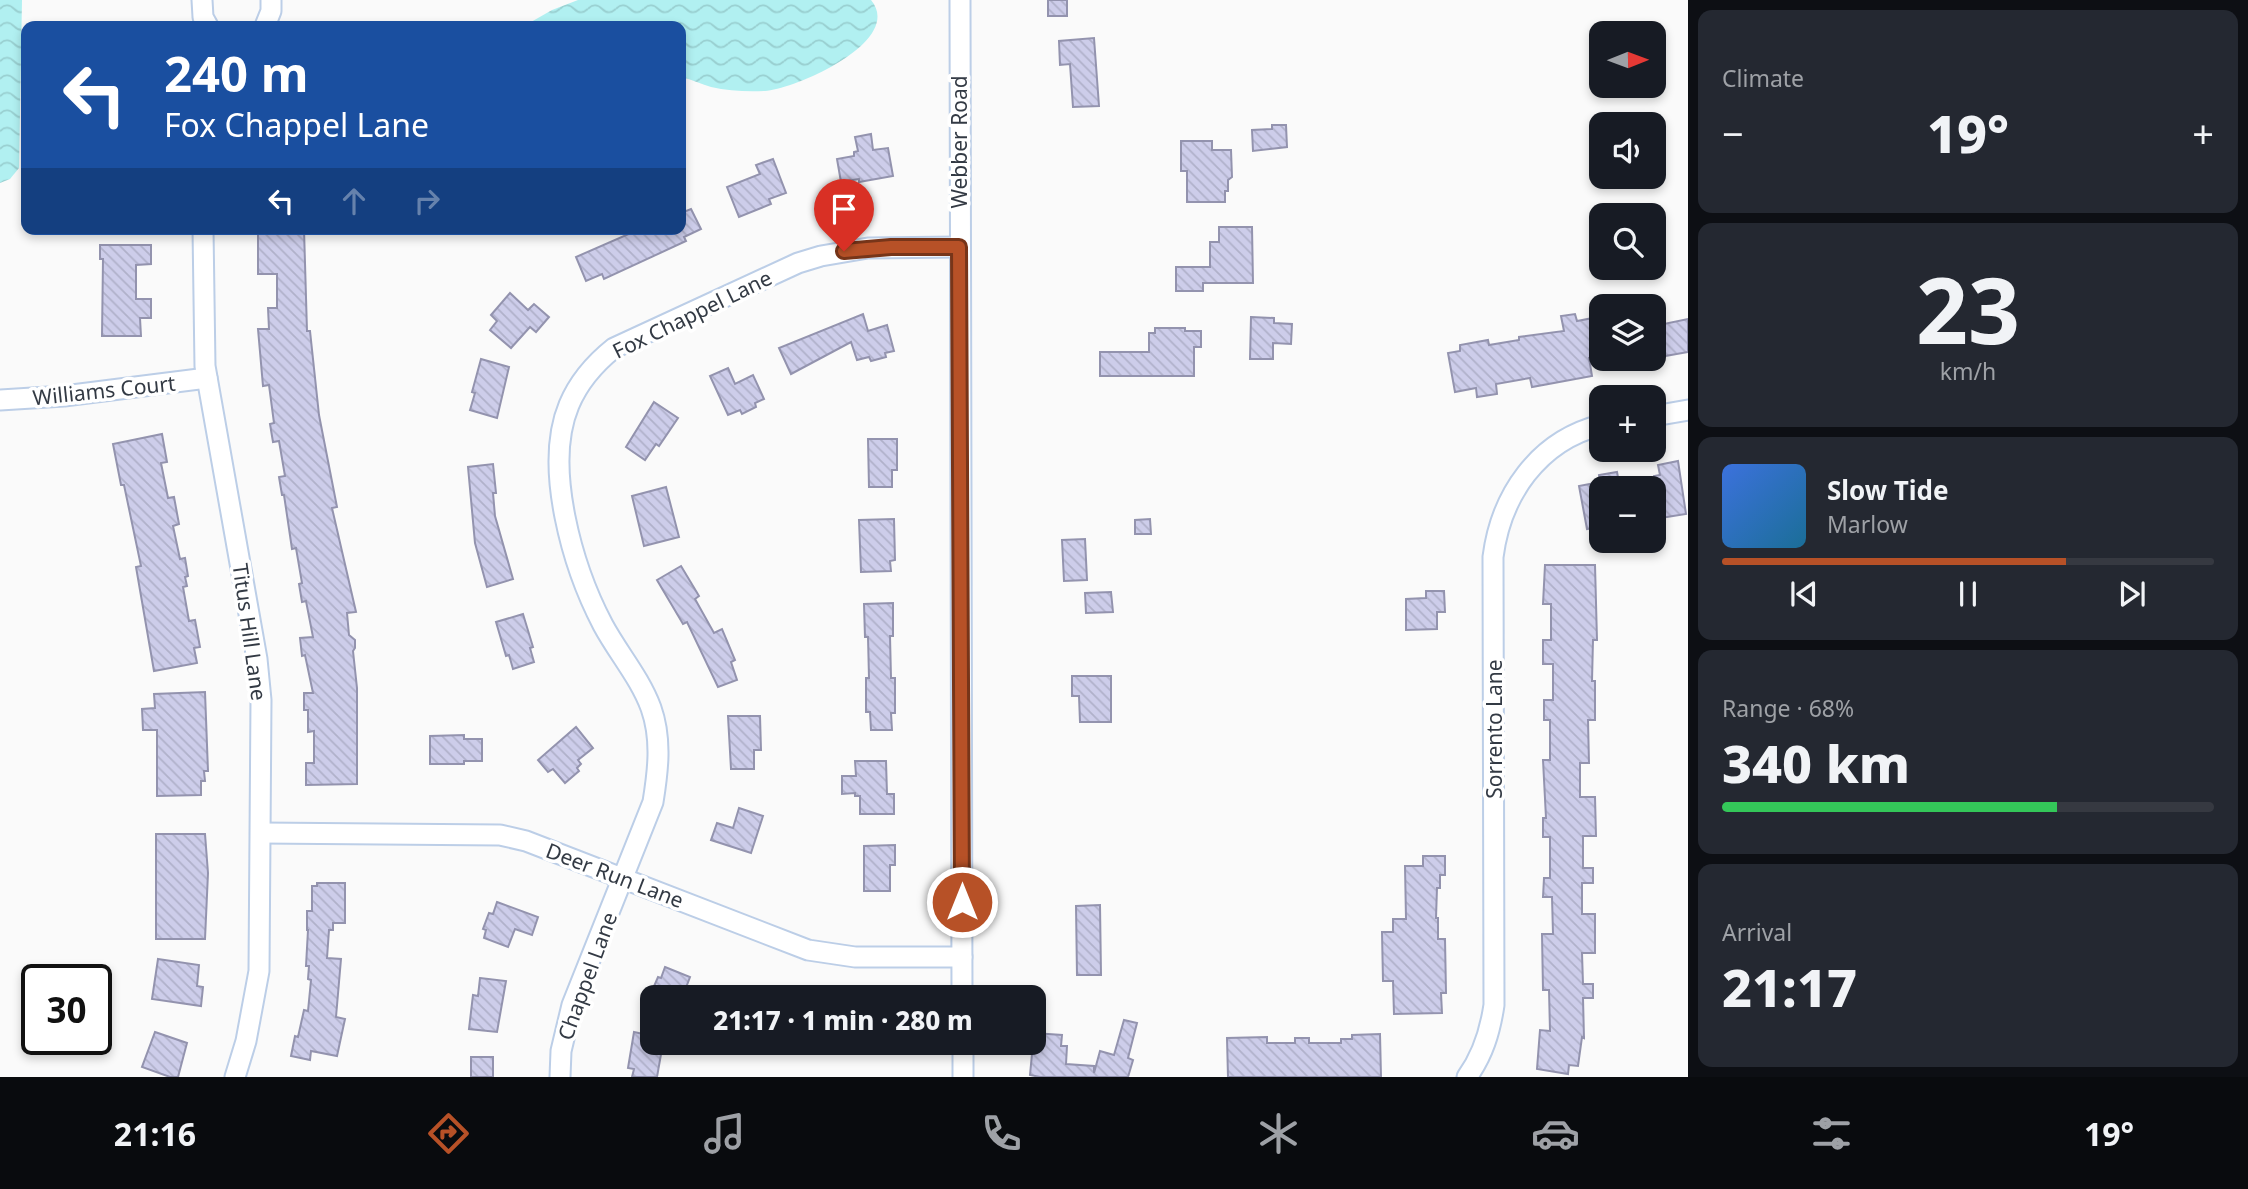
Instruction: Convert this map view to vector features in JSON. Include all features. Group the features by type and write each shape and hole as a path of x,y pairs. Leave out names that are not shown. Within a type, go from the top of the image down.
{"street":[{"path":"202,0 205,21"},
{"path":"267,21 271,0"},
{"name":"Webber Road","path":"960,0 962,985"},
{"name":"Titus Hill Lane","path":"204,235 207,379 257,659 261,700 260,971 246,1041 235,1077"},
{"name":"Fox Chappel Lane","path":"623,878 653,802 658,773 658,747 651,708 640,683 604,627 590,599 570,540 561,479 560,448 568,407 578,387 590,369 614,348 798,263 832,253 868,248 959,247"},
{"name":"Williams Court","path":"0,400 64,396 207,379"},
{"path":"1666,414 1688,410"},
{"name":"Sorrento Lane","path":"1467,1077 1481,1055 1487,1039 1494,1005 1493,557 1496,540 1510,499 1535,463 1562,442 1589,429"},
{"name":"Deer Run Lane","path":"261,833 500,835 526,841 808,950 855,957 962,957"},
{"name":"Chappel Lane","path":"560,1077 561,1051 567,1020 623,878"},
{"path":"963,1055 963,1077"}],"water":[{"path":"0,0 22,0 19,168 10,179 0,183"},
{"path":"578,0 871,0 877,16 873,31 861,46 821,72 780,88 738,91 711,87 686,79 686,21 533,21"}],"building":[{"path":"1048,0 1067,0 1067,16 1048,16"},
{"path":"1094,38 1099,106 1073,107 1070,64 1060,65 1059,41"},
{"path":"1272,125 1286,125 1287,147 1253,151 1252,130 1272,129"},
{"path":"871,134 873,150 888,148 893,176 841,182 837,159 854,156 854,152 858,151 855,137"},
{"path":"1181,141 1212,141 1212,150 1231,150 1232,177 1228,180 1225,202 1187,202 1187,171 1181,171"},
{"path":"773,159 786,193 769,199 771,204 739,217 727,187 760,174 756,165"},
{"path":"691,209 701,229 684,237 686,241 604,279 602,274 586,281 576,257 626,235 686,235 686,211"},
{"path":"1219,227 1252,227 1253,283 1203,283 1203,291 1176,291 1176,267 1210,267 1210,242 1219,242"},
{"path":"258,235 304,235 307,331 310,331 319,415 337,507 332,508 356,612 347,613 349,635 355,640 353,651 357,688 357,784 306,785 306,763 314,763 314,731 308,732 308,710 304,710 304,693 313,693 305,655 302,656 300,638 313,637 306,601 302,602 296,548 292,549 282,495 279,477 285,476 279,441 273,442 270,424 274,423 269,385 263,386 258,329 269,329 268,308 277,308 277,274 258,274"},
{"path":"100,245 151,245 151,264 136,265 136,299 151,299 151,318 140,318 141,336 102,336 103,259 100,259"},
{"path":"510,293 528,310 534,304 549,317 536,332 530,327 511,348 490,330 497,321 491,315"},
{"path":"863,314 868,331 887,325 894,351 885,353 886,357 871,361 869,357 857,360 851,342 791,374 779,348"},
{"path":"1575,314 1577,321 1589,319 1589,371 1592,376 1532,387 1530,378 1496,384 1497,394 1477,397 1476,388 1455,392 1448,353 1460,351 1460,345 1488,340 1489,345 1519,340 1519,337 1564,331 1561,316"},
{"path":"1251,317 1274,318 1274,323 1292,324 1291,344 1273,343 1273,359 1250,359"},
{"path":"1688,319 1688,352 1666,356 1666,324"},
{"path":"1155,328 1201,331 1201,347 1194,347 1194,376 1100,376 1100,352 1149,352 1149,333 1155,333"},
{"path":"481,359 509,367 497,418 470,410"},
{"path":"728,368 735,384 753,375 764,399 755,403 756,407 742,414 740,410 728,415 710,376"},
{"path":"654,402 678,418 659,446 656,444 645,460 626,447"},
{"path":"162,434 167,462 161,463 168,498 174,497 179,524 173,526 180,559 185,558 188,576 185,577 187,586 183,587 189,621 195,620 200,647 194,648 197,663 154,671 136,567 141,566 113,444"},
{"path":"868,439 897,439 897,470 892,470 892,487 869,487"},
{"path":"1678,461 1686,514 1666,517 1666,476 1654,476 1660,475 1658,465"},
{"path":"493,464 495,516 513,579 487,587 475,543 468,467"},
{"path":"1617,472 1618,476 1599,476"},
{"path":"1589,484 1589,529 1587,529 1579,486"},
{"path":"666,487 679,537 644,546 632,496"},
{"path":"894,519 895,560 890,561 891,571 861,572 859,520"},
{"path":"1150,519 1151,534 1135,534 1135,520"},
{"path":"1085,539 1087,580 1064,581 1062,540"},
{"path":"1545,565 1595,565 1597,640 1593,640 1592,681 1595,681 1595,720 1588,720 1589,763 1580,763 1580,797 1595,797 1596,836 1583,836 1583,868 1593,868 1593,883 1582,883 1582,914 1595,914 1595,953 1582,953 1583,984 1593,984 1593,998 1583,998 1584,1038 1582,1037 1578,1066 1569,1065 1568,1074 1537,1069 1540,1030 1550,1031 1549,990 1543,990 1542,934 1553,934 1552,897 1543,897 1544,878 1550,878 1550,837 1543,837 1543,818 1546,818 1543,760 1550,760 1550,720 1544,720 1544,700 1553,700 1553,664 1543,664 1543,640 1551,640 1551,604 1543,604"},
{"path":"681,566 699,596 695,599 714,633 722,629 735,660 731,662 737,680 718,687 687,622 683,624 657,580"},
{"path":"1426,591 1444,591 1445,612 1437,612 1437,629 1406,630 1406,599 1426,598"},
{"path":"1111,592 1113,612 1086,613 1085,593"},
{"path":"893,603 893,636 890,636 891,678 895,678 895,713 891,713 892,730 871,730 870,712 866,712 866,678 869,678 864,604"},
{"path":"523,614 533,647 530,648 534,662 513,669 509,655 506,656 496,622"},
{"path":"1072,676 1111,676 1111,722 1080,722 1079,696 1072,696"},
{"path":"205,692 208,771 204,771 205,781 201,781 201,795 157,796 157,730 143,730 142,709 155,708 154,694"},
{"path":"728,716 760,716 761,750 754,750 754,769 731,769"},
{"path":"576,727 593,748 578,760 581,764 577,768 579,771 565,783 553,769 548,772 538,760"},
{"path":"464,735 464,739 482,739 482,761 430,764 430,736"},
{"path":"855,761 886,761 887,794 894,794 894,814 860,814 860,796 855,796 855,793 842,794 842,776 856,776"},
{"path":"739,808 763,816 751,853 711,840 717,823 733,828"},
{"path":"156,834 205,834 208,873 205,939 156,939"},
{"path":"895,845 895,865 890,865 890,891 864,891 864,846"},
{"path":"1423,856 1445,856 1445,875 1440,875 1440,888 1437,888 1436,918 1438,939 1445,939 1446,993 1441,993 1442,1013 1394,1014 1393,981 1383,981 1382,932 1393,932 1393,919 1406,919 1405,866 1423,866"},
{"path":"317,883 345,883 345,923 333,923 333,930 329,930 327,958 341,959 336,1017 345,1019 337,1056 311,1051 310,1060 291,1056 304,1010 308,1011 311,980 308,979 309,966 306,966 307,911 312,911 312,886 317,886"},
{"path":"497,902 538,917 532,935 515,929 508,947 484,938 486,930 483,929"},
{"path":"1100,905 1101,975 1077,975 1076,906"},
{"path":"158,959 199,965 197,986 203,987 201,1006 152,999"},
{"path":"665,967 690,977 687,985 655,985 658,977 661,978"},
{"path":"480,978 506,981 497,1032 469,1029 473,995 478,996"},
{"path":"1124,1020 1137,1023 1128,1058 1133,1060 1128,1077 1030,1075 1032,1055 1046,1055 1046,1034 1062,1035 1061,1046 1067,1046 1066,1064 1094,1066 1094,1073 1100,1051 1114,1055"},
{"path":"155,1032 187,1043 178,1077 170,1077 142,1067"},
{"path":"634,1032 640,1033 640,1055 661,1055 657,1077 632,1077 634,1069 628,1068"},
{"path":"1380,1034 1381,1077 1228,1077 1227,1038 1267,1037 1267,1043 1295,1043 1295,1038 1309,1038 1309,1043 1341,1043 1341,1039 1352,1039 1352,1035"},
{"path":"471,1057 493,1057 493,1077 471,1077"}],"route":[{"path":"844,251 891,247 959,247 962,902"}]}
